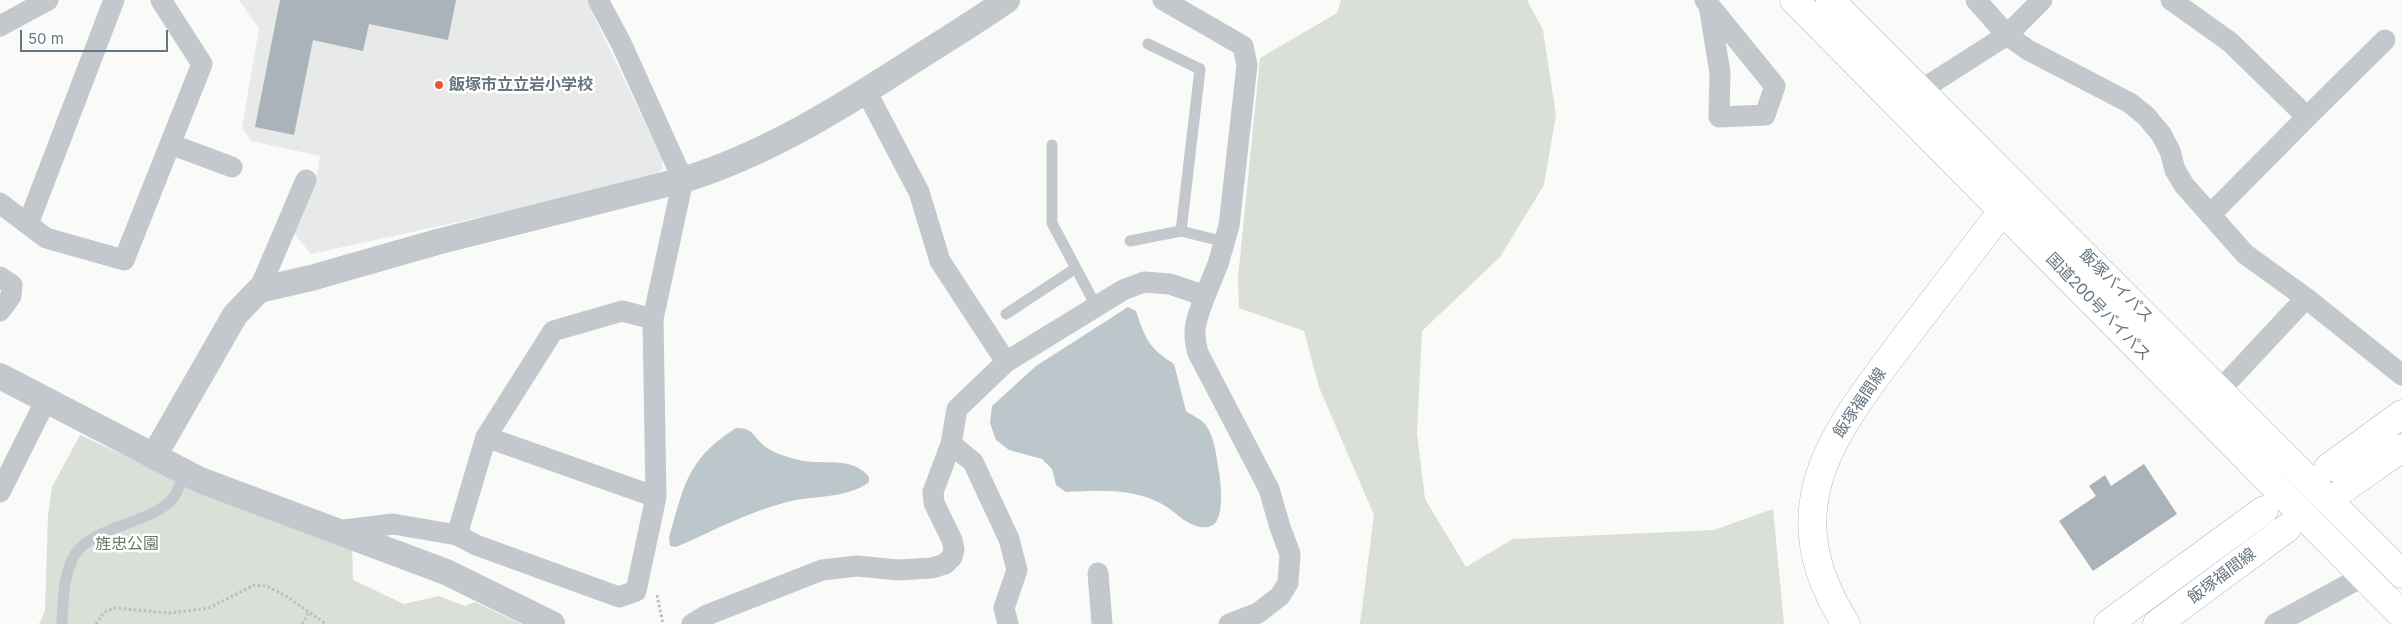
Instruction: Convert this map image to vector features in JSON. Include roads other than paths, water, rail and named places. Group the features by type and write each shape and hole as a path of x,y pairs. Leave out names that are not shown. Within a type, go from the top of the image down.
{"main road":[{"name":"国道200号バイパス","path":"1794,0 1910,98 2003,210 2402,615"},
{"name":"飯塚バイパス","path":"1830,0 1910,98 2220,390 2402,574"},
{"name":"飯塚福間線","path":"1846,624 1834,604 1818,566 1812,527 1816,485 1828,451 1861,396 2003,210"},
{"path":"2402,414 2337,478 2402,448"},
{"name":"飯塚福間線","path":"2108,624 2264,510"},
{"name":"飯塚福間線","path":"2157,624 2287,528"}],"street":[{"path":"0,26 48,0"},
{"path":"28,224 114,0"},
{"path":"0,203 46,238 124,260 202,64 161,0"},
{"path":"332,531 393,524 457,536 476,545 619,597 636,591 656,497 653,319 684,180 621,44 598,0"},
{"path":"258,290 311,278 437,242 684,180 723,168 791,136 866,91 1007,0"},
{"path":"1163,0 1243,46 1246,54 1247,65 1230,216 1218,264 1194,328 1194,339 1198,353 1269,489 1290,554 1288,582 1280,596 1264,609 1241,622"},
{"path":"1976,0 2007,35 2028,50 2130,103 2146,116 2161,134 2170,151 2175,170 2184,185 2245,254 2306,298 2402,375"},
{"path":"1910,98 2007,35 2042,0"},
{"path":"2171,0 2230,42 2307,117"},
{"path":"1707,2 1775,86 1765,115 1719,117 1720,73 1707,2"},
{"path":"2210,215 2385,40"},
{"path":"866,91 918,192 940,261 1006,362"},
{"path":"170,144 232,167"},
{"path":"154,456 235,316 258,290 306,180"},
{"path":"0,277 12,286 11,296 0,311"},
{"path":"692,624 708,615 822,570 857,566 898,570 932,568 945,564 952,557 954,549 952,540 934,503 933,492 951,444 957,409 1006,362 1123,290 1144,282 1170,284 1205,296"},
{"path":"2220,390 2306,298"},
{"path":"457,536 486,437 553,331 622,311 653,319"},
{"path":"0,376 184,472 332,531 446,572 552,624"},
{"path":"0,492 46,400"},
{"path":"486,437 656,497"},
{"path":"951,444 973,462 1009,539 1017,570 1004,608 1008,624"},
{"path":"1098,572 1102,624"},
{"path":"2276,624 2364,576"}],"lane":[{"path":"1148,44 1200,69 1181,231"},
{"path":"1052,145 1052,223 1096,306"},
{"path":"1130,241 1181,231 1224,242"},
{"path":"1006,314 1076,268"},
{"path":"62,624 64,594 72,559 85,544 124,523 152,513 174,497 184,472"}],"place":[{"name":"飯塚市立立岩小学校","path":"439,85"}],"park label":[{"name":"旌忠公園","path":"127,544"}]}
